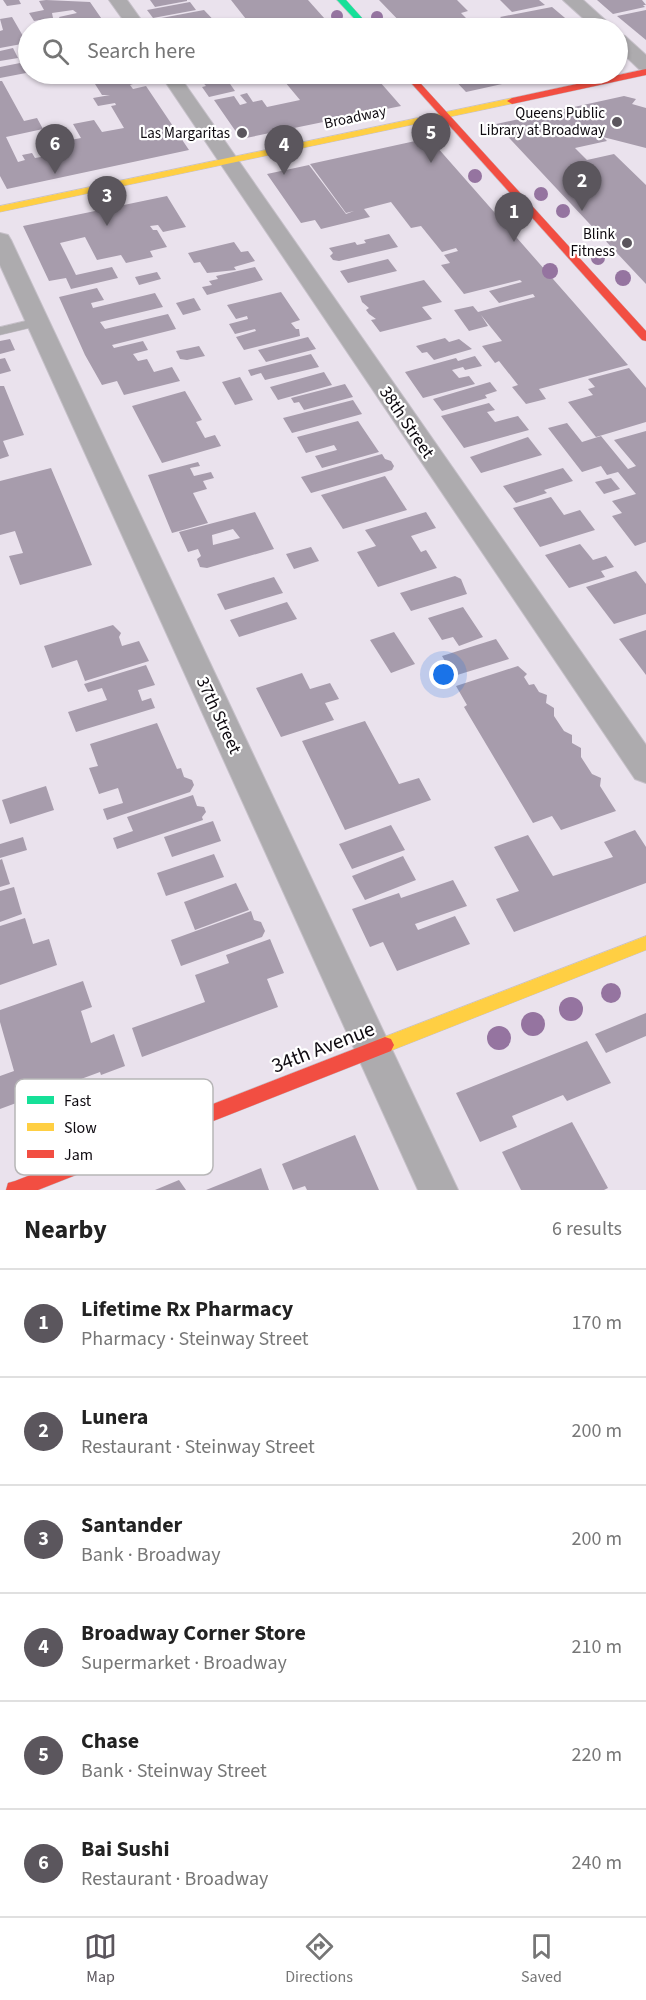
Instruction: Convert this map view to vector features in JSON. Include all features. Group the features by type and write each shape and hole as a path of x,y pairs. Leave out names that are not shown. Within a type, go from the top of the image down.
{"street":[{"path":"118,0 131,18"},
{"path":"341,0 358,18"},
{"path":"572,0 593,18"},
{"path":"628,49 646,65"},
{"name":"Broadway","path":"628,76 646,72"},
{"name":"38th Street","path":"175,84 646,770"},
{"path":"416,84 646,338"},
{"name":"Broadway","path":"0,210 590,84"},
{"name":"37th Street","path":"0,240 438,1190"},
{"name":"34th Avenue","path":"213,1113 646,943"},
{"name":"34th Avenue","path":"15,1190 53,1175"}],"lane":[{"path":"0,331 38,322"}],"building":[{"path":"3,0 19,0 21,4 7,6"},
{"path":"150,0 187,0 187,1 155,7"},
{"path":"231,0 308,0 324,18 245,18"},
{"path":"379,0 457,0 468,11 461,13 466,18 396,18"},
{"path":"500,0 539,0 545,5 512,12"},
{"path":"597,0 642,0 646,5 613,14"},
{"path":"39,1 90,2 101,18 60,18 77,13 73,10 52,13 53,18 32,18 29,13 44,10"},
{"path":"190,2 196,10 153,18 147,10"},
{"path":"552,7 565,18 501,18"},
{"path":"204,10 212,18 161,18"},
{"path":"646,10 646,40 628,25 628,18 617,16"},
{"path":"12,17 18,27 18,45 0,48 0,31 3,30 0,19"},
{"path":"13,48 18,58 0,61 0,51"},
{"path":"18,63 18,75 0,78 0,67"},
{"path":"0,81 24,121 37,118 43,129 6,137 18,162 25,160 22,155 32,153 35,158 47,156 45,151 55,149 58,153 65,152 60,142 81,138 73,124 94,120 102,132 124,128 111,106 116,105 115,103 98,106 93,98 110,95 102,95 95,84 133,84 130,85 133,89 146,86 189,150 7,189 0,176"},
{"path":"204,84 230,84 235,91 209,97 202,87 206,86"},
{"path":"287,84 382,84 401,106 241,139 214,100 234,96 240,105 247,103 240,95 247,93 253,102 262,100 267,107 300,100"},
{"path":"458,84 502,84 466,92"},
{"path":"624,96 636,99 632,104 646,108 646,148 603,137 607,141 575,148 587,160 614,154 646,185 646,284 496,124"},
{"path":"429,138 628,365 539,389 546,399 526,404 512,387 518,385 499,361 495,363 482,346 502,341 481,315 488,326 469,331 454,310 473,306 478,312 535,297 533,294 499,303 489,291 522,282 520,280 464,294 441,265 450,263 444,255 458,251 456,248 442,252 421,226 411,228 391,202 364,209 370,217 321,229 315,220 301,223 267,174 309,165 346,214 354,211 346,213 310,164"},
{"path":"167,196 186,227 163,232 158,225 150,226 153,230 157,230 167,247 150,251 153,257 126,263 121,255 97,260 85,237 60,243 76,275 112,267 118,278 71,289 66,278 49,281 23,226"},
{"path":"389,234 398,247 339,261 333,260 330,256 333,253 329,248 355,242 357,245 366,243 364,240"},
{"path":"234,242 241,252 248,251 255,261 234,267 236,270 207,273 200,262 194,263 188,253"},
{"path":"388,259 397,271 348,283 340,271"},
{"path":"255,267 263,280 207,295 202,287 212,285 209,281 218,279 216,276"},
{"path":"157,272 161,279 139,285 135,277"},
{"path":"424,280 442,302 422,307 432,319 380,332 371,320 376,319 366,310 369,308 362,302 360,296"},
{"path":"97,288 104,300 91,303 93,308 155,293 163,307 100,322 105,329 168,314 176,329 112,345 114,348 143,341 148,350 133,354 138,361 147,359 154,372 172,367 180,381 124,395 117,381 102,385 85,355 59,297"},
{"path":"281,292 300,320 291,323 299,329 300,336 244,350 236,337 256,331 255,329 235,334 229,324 248,319 247,316 236,319 227,305"},
{"path":"194,298 201,310 183,315 176,303"},
{"path":"308,337 316,349 266,362 258,350"},
{"path":"445,338 449,342 459,339 472,349 434,360 427,352 422,353 416,346"},
{"path":"10,339 15,350 0,354 0,341"},
{"path":"199,346 205,356 187,360 180,359 176,351"},
{"path":"311,354 319,367 265,380 261,373 251,376 248,370"},
{"path":"475,356 482,366 452,370 459,378 469,376 475,384 423,398 405,372 456,358 458,361"},
{"path":"5,358 11,371 0,374 0,359"},
{"path":"629,368 646,388 646,422 596,437 568,402 593,395 588,389 595,387 588,379"},
{"path":"324,372 332,385 278,400 270,387"},
{"path":"240,377 253,400 235,405 222,382"},
{"path":"490,382 497,391 485,395 487,398 442,411 433,399"},
{"path":"345,384 353,397 304,410 299,402 294,403 291,398"},
{"path":"0,386 4,386 24,435 3,441 9,456 0,459"},
{"path":"185,391 202,420 196,422 205,438 215,435 221,446 162,463 132,406"},
{"path":"353,400 362,414 292,433 283,418"},
{"path":"489,403 495,410 487,412 495,422 518,416 529,430 464,448 441,416"},
{"path":"358,421 379,452 322,468 315,456 337,450 334,445 306,453 297,437"},
{"path":"567,423 582,442 601,436 628,469 636,466 614,440 646,431 646,542 635,546 612,516 622,513 612,501 636,494 618,472 607,475 601,466 582,472 548,428"},
{"path":"528,437 542,455 481,473 470,457"},
{"path":"382,454 385,459 391,461 394,466 392,470 311,493 301,477"},
{"path":"198,462 200,466 190,468 194,476 211,472 214,478 203,481 207,489 193,493 208,523 172,533 148,475"},
{"path":"51,468 92,565 20,585 9,556 23,553 15,531 0,535 0,481"},
{"path":"563,468 573,481 544,490 547,493 516,503 503,486"},
{"path":"385,476 407,510 343,529 321,495"},
{"path":"611,478 620,489 604,494 595,482"},
{"path":"551,497 564,515 580,510 595,530 540,547 513,508"},
{"path":"255,512 274,549 207,568 200,567 197,559 201,556 198,549 188,552 179,532","holes":["233,529 240,538 213,545 212,535"]},
{"path":"426,512 436,528 411,536 421,552 426,550 437,568 378,587 357,552 376,546 365,530"},
{"path":"580,544 593,560 606,556 614,567 601,571 605,577 569,588 545,555"},
{"path":"311,547 319,561 294,569 286,554"},
{"path":"636,571 646,584 646,614 614,624 586,587"},
{"path":"455,576 461,579 467,594 411,611 400,593"},
{"path":"274,577 283,593 225,610 217,594"},
{"path":"287,602 297,619 239,637 230,620"},
{"path":"463,607 483,637 459,646 453,637 442,640 428,618"},
{"path":"113,625 121,633 119,637 122,646 139,641 149,661 85,681 77,660 52,668 44,646"},
{"path":"646,630 646,675 619,639"},
{"path":"394,632 415,664 391,673 370,640"},
{"path":"496,639 509,659 454,676 442,656"},
{"path":"146,665 155,685 138,690 142,701 151,698 155,708 76,732 68,712 107,700 102,688 88,692 84,684"},
{"path":"518,666 527,674 524,677 529,685 534,684 539,692 547,695 546,703 554,708 554,716 564,731 572,735 572,743 581,748 581,757 592,774 601,778 600,786 616,811 561,830 552,816 533,823 464,707 467,705 456,686"},
{"path":"302,673 310,689 330,683 339,699 325,703 334,720 281,737 256,688"},
{"path":"365,721 399,784 419,778 431,800 345,830 302,741"},
{"path":"157,723 177,769 181,768 184,777 192,780 194,785 190,792 107,820 103,809 123,803 118,788 99,794 89,768 98,766 90,744"},
{"path":"46,786 54,810 10,824 2,800"},
{"path":"193,795 197,806 204,807 206,812 202,817 203,820 117,849 113,838 133,831 127,817"},
{"path":"213,821 221,841 172,857 164,837"},
{"path":"391,825 405,850 352,869 339,844"},
{"path":"635,830 646,847 646,883 514,932 496,899 519,891 494,847 528,835 553,876 613,857 604,842"},
{"path":"23,837 27,850 0,858 0,844"},
{"path":"214,854 224,877 166,896 157,873"},
{"path":"403,856 416,880 365,900 352,876"},
{"path":"2,859 10,884 0,887 0,860"},
{"path":"453,880 467,906 415,924 418,930 455,916 470,944 397,971 383,942 370,947 352,909 399,893 401,898"},
{"path":"236,883 249,910 195,930 184,902"},
{"path":"14,887 22,914 0,922 0,891"},
{"path":"251,911 254,920 261,922 265,931 262,937 181,966 171,940"},
{"path":"25,918 33,944 49,939 57,965 0,985 0,926"},
{"path":"270,939 284,973 267,979 278,1007 142,1057 132,1028 205,1002 195,975 229,963 226,955"},
{"path":"83,981 92,1007 81,1011 91,1043 114,1034 125,1066 101,1075 100,1072 81,1079 15,1079 15,1103 0,1109 0,1076 14,1071 0,1022 0,1010"},
{"path":"646,1013 646,1036 606,1053 595,1034"},
{"path":"587,1041 611,1083 567,1101 563,1095 512,1116 517,1127 480,1142 456,1093"},
{"path":"572,1122 608,1188 604,1190 521,1190 502,1152"},
{"path":"355,1135 379,1190 307,1190 305,1186 293,1190 282,1164"},
{"path":"261,1168 269,1190 206,1190"},
{"path":"179,1180 186,1190 155,1190"}],"traffic: fast":[{"path":"341,0 358,18"}],"traffic: slow":[{"path":"0,209 512,101"},
{"path":"385,1045 646,943"}],"traffic: jam":[{"path":"628,76 646,72"},
{"path":"416,84 646,338"},
{"path":"512,101 591,84"},
{"path":"213,1112 385,1045"},
{"path":"15,1190 53,1175"}],"place":[{"name":"Queens Public Library at Broadway","path":"617,122"},
{"name":"Las Margaritas","path":"242,133"},
{"name":"Chase","path":"431,163"},
{"name":"Bai Sushi","path":"55,174"},
{"name":"Broadway Corner Store","path":"284,175"},
{"name":"Lunera","path":"582,211"},
{"name":"Santander","path":"107,226"},
{"name":"Lifetime Rx Pharmacy","path":"514,242"},
{"name":"Blink Fitness","path":"627,243"}]}
